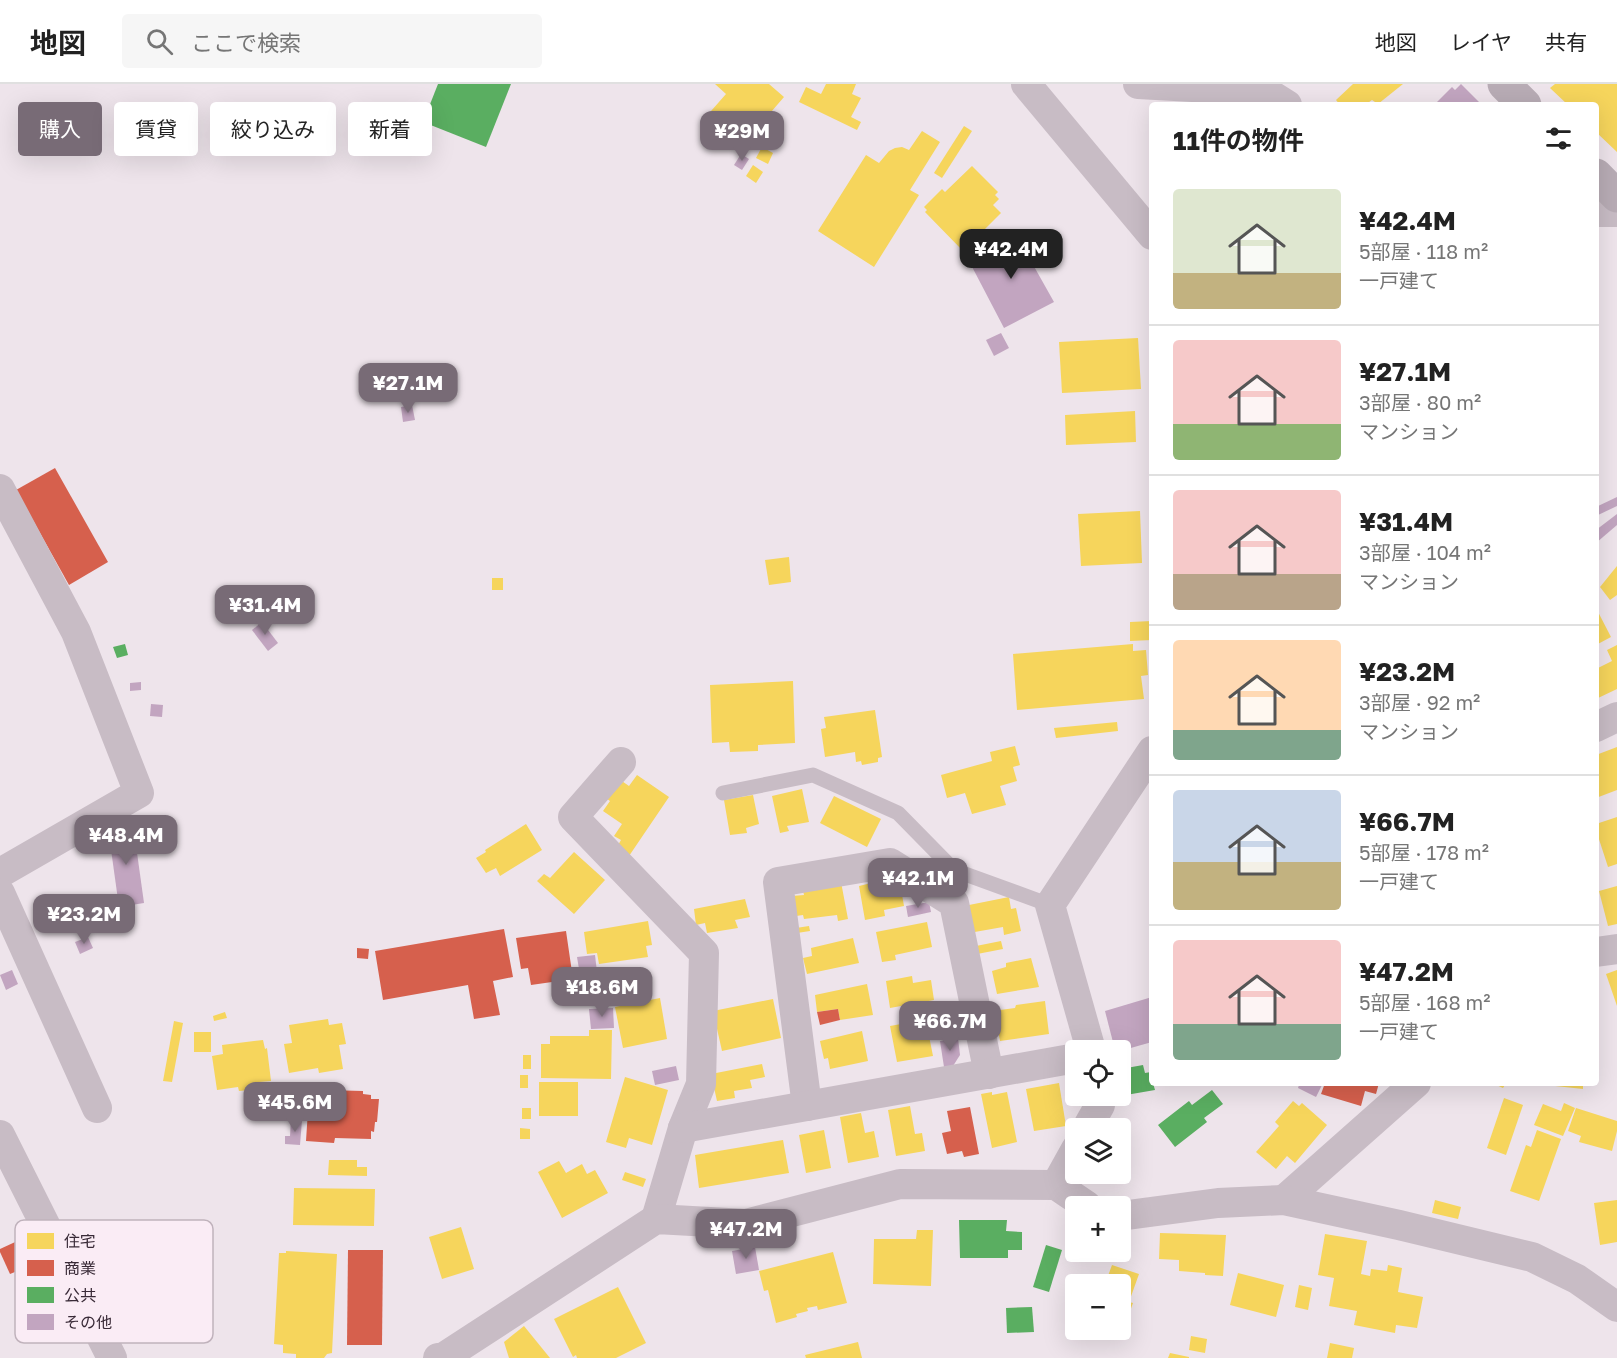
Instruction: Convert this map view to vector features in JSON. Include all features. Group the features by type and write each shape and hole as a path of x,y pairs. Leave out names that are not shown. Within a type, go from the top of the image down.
{"street":[{"path":"1026,84 1149,231"},
{"path":"1138,84 1264,91 1282,102"},
{"path":"1504,84 1523,102"},
{"path":"1599,178 1617,196"},
{"path":"1599,212 1617,212"},
{"path":"0,489 76,632 139,793 0,873"},
{"path":"1599,726 1617,717"},
{"path":"1088,1040 1050,905 1149,756"},
{"path":"621,762 573,817 704,953 701,1084 683,1128 656,1219"},
{"path":"807,1106 778,882 890,862 954,903 989,1074"},
{"path":"0,893 97,1108"},
{"path":"1599,952 1617,949"},
{"path":"683,1128 1065,1060"},
{"path":"1284,1200 1413,1086"},
{"path":"0,1135 43,1220"},
{"path":"1056,1185 1065,1169"},
{"path":"438,1358 444,1357 656,1219 746,1224 900,1184 1056,1185 1072,1196"},
{"path":"1131,1215 1218,1203 1284,1200 1532,1257 1576,1279 1617,1307"},
{"path":"104,1343 112,1358"}],"lane":[{"path":"723,793 813,775 898,813 954,870 1050,905"}],"building: 住宅":[{"path":"715,84 769,84 784,97 739,149 704,119 726,94"},
{"path":"826,84 856,84 852,94 861,98 851,117 861,122 857,130 799,102 806,87 821,94"},
{"path":"1353,84 1403,84 1380,102 1372,100 1369,102 1338,102 1336,100"},
{"path":"1555,84 1617,84 1617,152 1599,135 1599,102 1565,102 1550,88"},
{"path":"964,126 972,131 942,178 934,173"},
{"path":"922,131 940,142 910,190 919,195 874,267 818,231 866,155 879,163 889,151 895,148 902,147 909,150"},
{"path":"762,147 773,153 768,164 756,158"},
{"path":"753,165 763,172 756,183 746,176"},
{"path":"972,166 998,192 995,195 999,199 993,205 1001,213 963,251 925,212 927,210 924,207 942,189 945,192"},
{"path":"1138,338 1141,389 1062,393 1059,342"},
{"path":"1135,411 1136,442 1066,445 1065,415"},
{"path":"1140,511 1142,563 1081,566 1078,514"},
{"path":"789,557 791,582 769,585 765,560"},
{"path":"1617,566 1617,595 1610,600 1600,587"},
{"path":"492,578 503,578 503,590 492,590"},
{"path":"1599,614 1611,637 1599,643"},
{"path":"1149,621 1149,640 1130,641 1130,622"},
{"path":"1133,644 1133,651 1146,650 1148,675 1141,676 1144,699 1017,710 1013,654"},
{"path":"1617,645 1617,689 1599,698 1599,668 1612,661 1607,650"},
{"path":"793,681 795,743 758,745 758,751 730,752 729,742 712,743 710,685"},
{"path":"875,710 882,757 878,758 878,762 862,765 861,761 856,762 855,752 825,757 821,729 826,728 824,717"},
{"path":"1117,722 1118,731 1056,738 1054,728"},
{"path":"1015,746 1020,765 1013,767 1017,781 1000,786 1006,805 972,814 965,793 947,798 941,775 992,761 990,752"},
{"path":"1617,747 1617,790 1599,797 1599,754"},
{"path":"637,775 669,797 629,856 617,847 621,840 614,836 622,824 603,811 610,801 603,796 616,777 629,786"},
{"path":"802,789 809,822 787,826 789,831 780,833 772,796"},
{"path":"753,795 759,824 746,828 747,833 730,835 724,800"},
{"path":"834,796 881,819 867,847 820,823"},
{"path":"1617,817 1617,864 1608,867 1599,839 1599,823"},
{"path":"526,824 542,850 500,876 496,868 486,873 476,858"},
{"path":"574,852 605,880 574,914 537,881 544,874 550,878"},
{"path":"888,879 891,891 901,889 904,906 884,910 885,916 865,920 859,886"},
{"path":"841,882 848,919 838,921 837,915 804,919 803,915 796,916 792,896 804,895 802,886"},
{"path":"1617,886 1617,924 1608,926 1599,891"},
{"path":"1009,897 1011,909 1016,908 1021,931 1004,935 1003,927 969,933 964,906"},
{"path":"745,899 750,917 735,920 738,928 707,933 705,923 696,925 694,909"},
{"path":"648,921 652,945 646,946 648,957 599,964 597,953 587,954 584,932"},
{"path":"927,922 932,947 895,955 896,960 882,962 876,932"},
{"path":"809,926 810,931 797,933 796,928"},
{"path":"853,938 859,963 807,974 803,958 812,956 811,948"},
{"path":"1001,941 1003,949 972,955 971,947"},
{"path":"1031,958 1039,987 997,994 992,971 1006,967 1006,963"},
{"path":"1617,970 1617,1006 1606,974"},
{"path":"912,976 913,983 931,980 934,1000 890,1008 886,981"},
{"path":"867,984 873,1015 840,1020 838,1009 817,1012 815,995"},
{"path":"660,998 667,1039 623,1048 615,1007"},
{"path":"773,999 781,1038 722,1051 713,1011"},
{"path":"1045,1001 1049,1034 1000,1041 997,1024 1001,1023 1000,1010"},
{"path":"225,1012 227,1018 214,1021 213,1016"},
{"path":"934,1018 937,1035 929,1036 933,1056 897,1062 890,1026"},
{"path":"328,1019 329,1025 342,1023 346,1044 339,1045 343,1069 319,1073 318,1068 289,1073 284,1044 292,1043 289,1025"},
{"path":"174,1021 183,1023 172,1082 163,1081"},
{"path":"589,1030 612,1030 611,1079 541,1078 541,1044 550,1044 550,1036 589,1036"},
{"path":"862,1031 868,1061 830,1069 828,1058 824,1059 820,1041"},
{"path":"194,1032 211,1032 211,1052 194,1052"},
{"path":"263,1040 265,1049 267,1048 271,1081 259,1082 260,1089 239,1091 238,1087 217,1090 212,1056 223,1054 222,1045"},
{"path":"523,1055 531,1055 531,1069 523,1069"},
{"path":"762,1064 765,1077 750,1080 752,1088 734,1091 735,1098 717,1101 711,1074"},
{"path":"520,1075 528,1075 528,1088 520,1088"},
{"path":"625,1077 668,1090 652,1145 629,1138 626,1148 606,1142"},
{"path":"539,1082 578,1082 578,1116 539,1116"},
{"path":"1059,1083 1065,1126 1034,1131 1026,1089"},
{"path":"1555,1086 1583,1086 1583,1089"},
{"path":"992,1092 992,1095 1007,1092 1017,1142 992,1148 981,1094"},
{"path":"1504,1098 1523,1105 1506,1155 1487,1148"},
{"path":"1293,1101 1299,1106 1302,1103 1327,1125 1295,1163 1287,1156 1276,1169 1256,1152 1279,1126 1275,1122"},
{"path":"1564,1103 1575,1108 1563,1136 1534,1125 1543,1104 1561,1111"},
{"path":"910,1106 915,1134 922,1133 925,1151 896,1156 888,1110"},
{"path":"522,1108 531,1108 531,1119 522,1119"},
{"path":"1576,1108 1617,1121 1612,1151 1579,1142 1581,1136 1568,1131"},
{"path":"861,1113 865,1133 874,1131 879,1157 848,1163 840,1117"},
{"path":"520,1128 530,1129 530,1139 520,1139"},
{"path":"824,1130 831,1168 806,1173 799,1135"},
{"path":"1537,1130 1561,1139 1539,1201 1510,1191 1526,1145 1531,1147"},
{"path":"783,1140 789,1173 699,1188 695,1155"},
{"path":"329,1160 357,1160 357,1167 367,1167 367,1176 328,1175"},
{"path":"559,1161 566,1173 582,1164 587,1174 595,1170 608,1193 562,1218 538,1172"},
{"path":"625,1172 646,1179 643,1187 622,1180"},
{"path":"294,1188 375,1189 374,1226 293,1225"},
{"path":"1435,1200 1461,1207 1458,1219 1432,1213"},
{"path":"1617,1200 1617,1242 1600,1245 1594,1203"},
{"path":"461,1227 474,1269 442,1279 429,1237"},
{"path":"917,1230 933,1230 931,1286 873,1284 874,1239 916,1239"},
{"path":"1160,1233 1226,1235 1223,1276 1179,1271 1179,1260 1159,1259"},
{"path":"1325,1234 1367,1241 1361,1274 1370,1276 1371,1269 1387,1271 1388,1265 1402,1268 1398,1292 1423,1297 1417,1328 1396,1325 1395,1333 1354,1325 1357,1311 1329,1306 1334,1278 1318,1275"},
{"path":"286,1251 337,1254 332,1353 327,1354 324,1358 296,1358 296,1354 283,1353 283,1345 274,1344 279,1253 286,1253"},
{"path":"833,1252 847,1303 818,1310 817,1306 807,1308 808,1311 796,1314 797,1317 776,1323 768,1290 764,1291 759,1271"},
{"path":"1112,1265 1139,1274 1131,1296 1131,1274 1109,1274"},
{"path":"1238,1273 1284,1285 1276,1317 1230,1305"},
{"path":"1299,1285 1312,1288 1308,1310 1295,1307"},
{"path":"618,1287 646,1343 616,1358 577,1358 576,1355 573,1357 554,1319"},
{"path":"524,1326 550,1358 509,1358 504,1342"},
{"path":"1191,1336 1207,1339 1205,1353 1189,1350"},
{"path":"858,1342 862,1358 806,1358 805,1355"},
{"path":"1330,1343 1354,1348 1352,1358 1327,1358"},
{"path":"1170,1353 1189,1357 1189,1358 1168,1358"}],"building: 商業":[{"path":"55,468 108,562 69,585 16,490"},
{"path":"504,929 513,977 493,981 500,1015 474,1019 468,985 383,1000 375,951"},
{"path":"566,931 573,979 531,985 528,968 521,969 516,938"},
{"path":"357,948 369,949 368,959 357,958"},
{"path":"838,1009 840,1020 820,1025 817,1012"},
{"path":"1324,1086 1378,1086 1376,1094 1365,1091 1361,1106 1321,1094"},
{"path":"325,1090 363,1091 363,1094 371,1095 371,1099 379,1099 377,1122 375,1122 374,1132 371,1131 371,1139 335,1138 334,1143 306,1141 308,1110 324,1111"},
{"path":"970,1107 979,1154 964,1157 962,1151 947,1154 942,1133 951,1131 947,1111"},
{"path":"15,1242 15,1272 10,1274 0,1249"},
{"path":"348,1250 383,1250 382,1345 347,1345"}],"building: 公共":[{"path":"438,84 511,84 486,147 432,126 431,102"},
{"path":"234,593 246,606 239,613 227,599"},
{"path":"125,644 128,655 117,658 113,647"},
{"path":"1143,1065 1145,1073 1149,1072 1149,1086 1154,1086 1155,1090 1131,1094 1131,1067"},
{"path":"1212,1090 1223,1104 1204,1118 1207,1122 1175,1147 1158,1125 1189,1101 1192,1105"},
{"path":"959,1220 1007,1220 1006,1231 1022,1232 1022,1250 1008,1250 1008,1258 960,1258"},
{"path":"1046,1245 1062,1250 1049,1292 1033,1287"},
{"path":"1032,1307 1034,1332 1007,1333 1006,1308"}],"building: その他":[{"path":"1461,84 1479,102 1437,102 1452,87 1455,90"},
{"path":"741,154 749,159 742,170 734,165"},
{"path":"1019,231 1029,252 1027,254 1054,302 1004,328 969,261"},
{"path":"1001,333 1009,348 994,356 986,340"},
{"path":"412,405 415,420 403,422 401,407"},
{"path":"1617,497 1617,506 1599,515 1599,506"},
{"path":"1617,514 1617,525 1599,540 1599,528"},
{"path":"262,622 278,643 268,651 252,630"},
{"path":"141,682 141,690 130,691 130,683"},
{"path":"151,704 163,705 162,717 150,716"},
{"path":"133,824 144,903 119,907 108,828"},
{"path":"929,902 931,912 908,917 906,906"},
{"path":"88,937 93,948 80,954 75,942"},
{"path":"595,955 597,972 580,975 577,957"},
{"path":"12,970 18,984 6,990 0,975"},
{"path":"1149,998 1149,1043 1131,1048 1131,1040 1112,1040 1105,1011"},
{"path":"613,1008 614,1028 591,1029 589,1009"},
{"path":"958,1038 960,1055 953,1066 944,1067 940,1041"},
{"path":"676,1066 679,1080 655,1085 652,1071"},
{"path":"1299,1086 1322,1086 1316,1097 1298,1088"},
{"path":"291,1119 302,1120 300,1145 285,1144 285,1136 290,1136"},
{"path":"755,1247 759,1270 736,1274 732,1251"}]}
